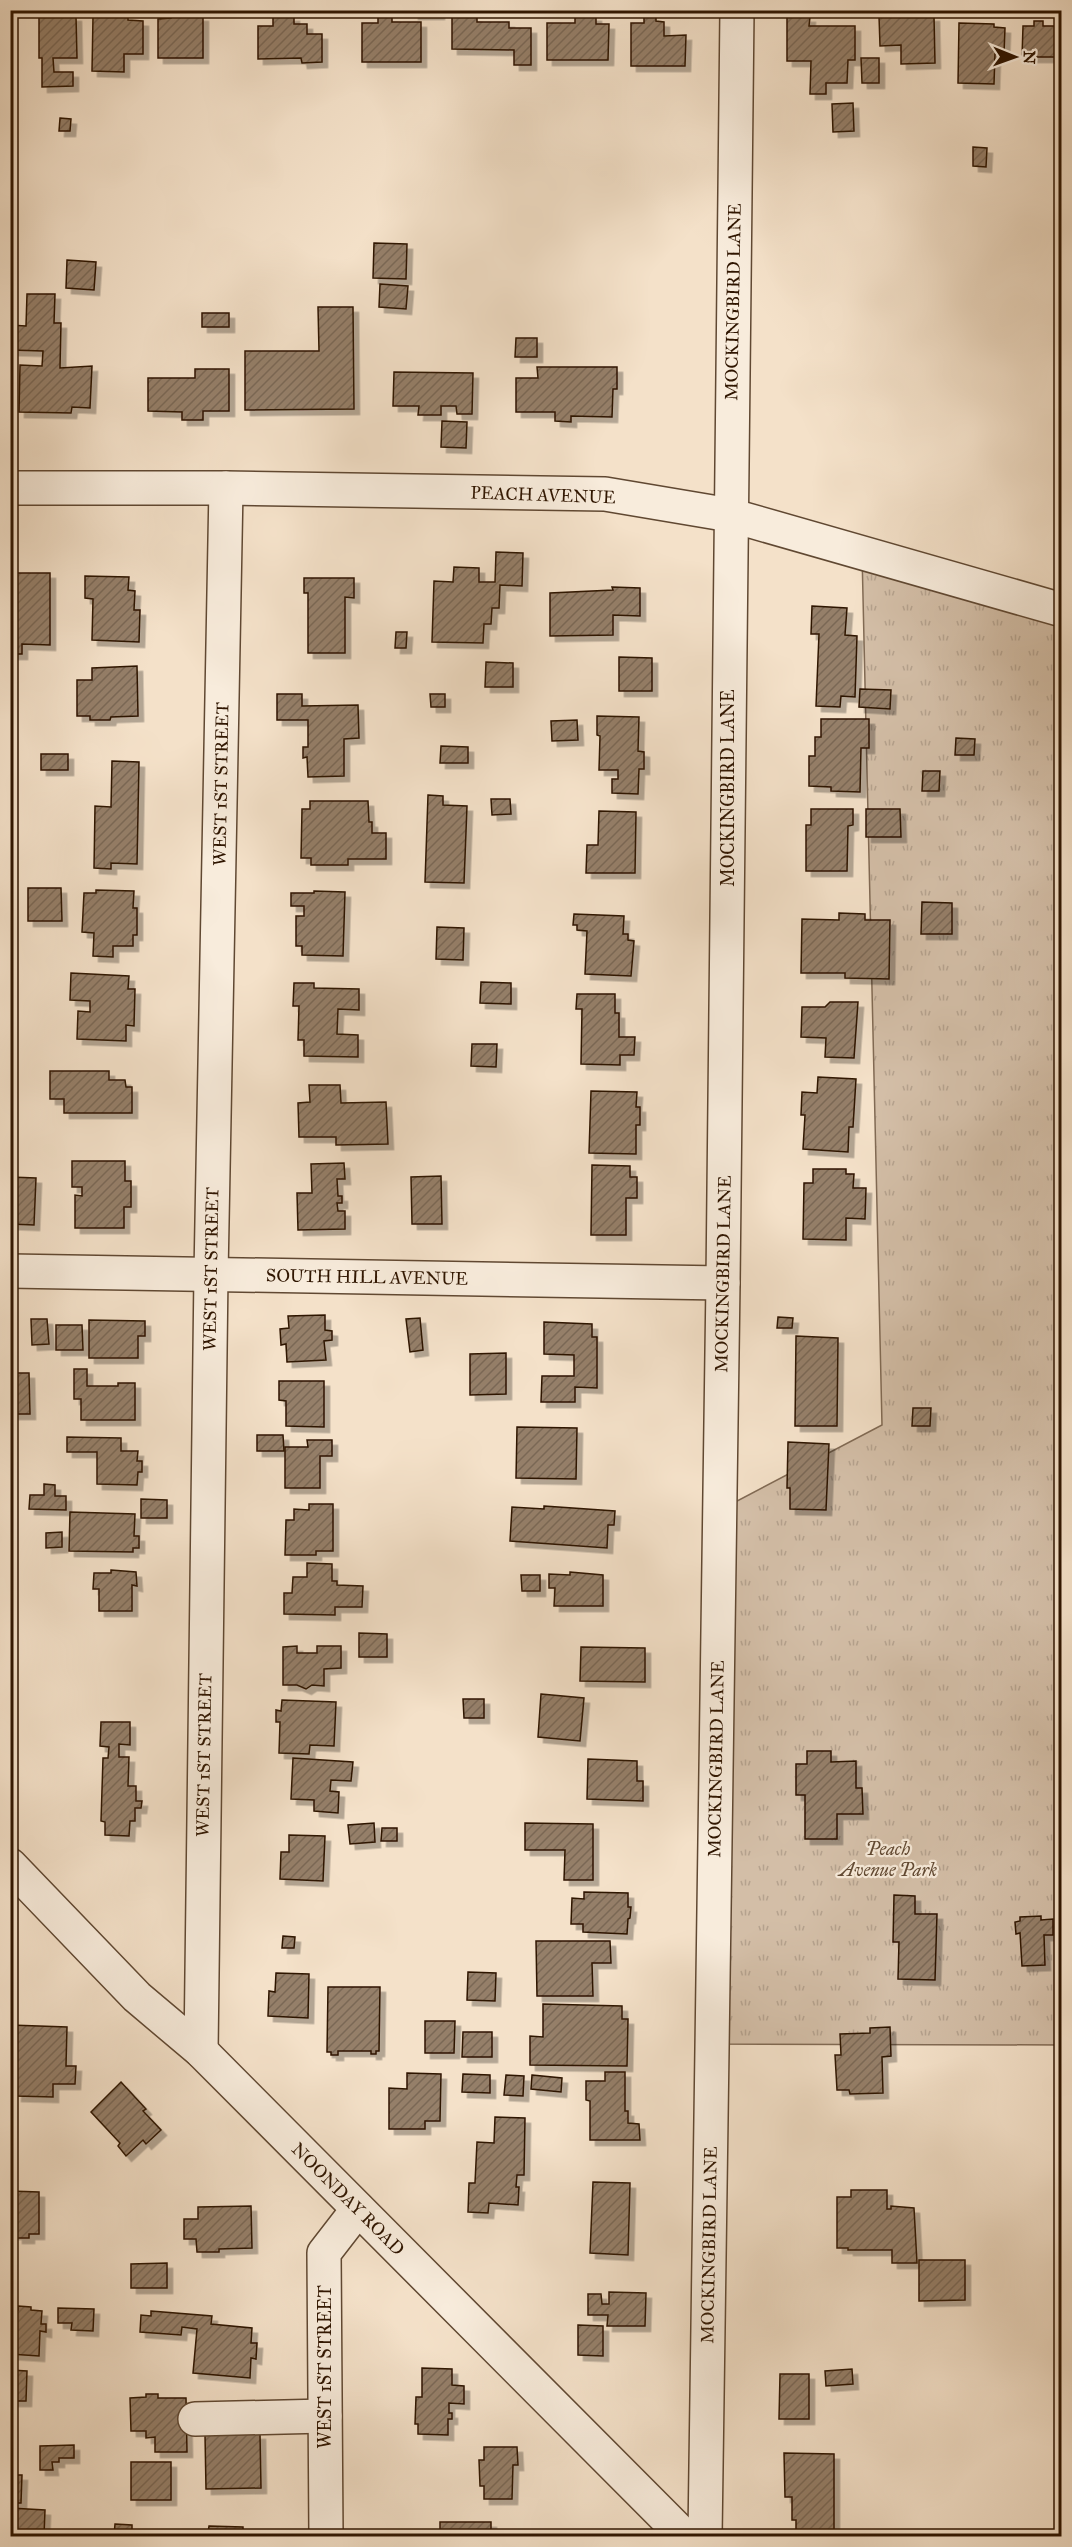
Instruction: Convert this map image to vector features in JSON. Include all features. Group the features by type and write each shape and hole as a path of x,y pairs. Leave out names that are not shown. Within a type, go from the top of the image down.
{"street":[{"name":"MOCKINGBIRD LANE","path":"705,2536 723,1282 736,10"},
{"name":"PEACH AVENUE","path":"10,488 226,488 604,495 730,515 1062,610"},
{"name":"WEST 1ST STREET","path":"201,2051 211,1274 226,488"},
{"name":"SOUTH HILL AVENUE","path":"10,1271 723,1282"},
{"name":"NOONDAY ROAD","path":"10,1865 137,1997 201,2051 684,2536"},
{"name":"WEST 1ST STREET","path":"326,2536 324,2253 358,2210"},
{"path":"195,2419 325,2416"}],"green space":[{"name":"Peach Avenue Park","path":"862,553 1061,618 1061,2045 712,2044 720,1510 882,1425"}],"building":[{"path":"175,10 186,10 187,16 203,16 203,58 158,58 158,19 171,18 171,15 176,15"},
{"path":"413,10 439,10 439,14 413,14"},
{"path":"63,11 63,16 76,16 77,58 53,58 54,72 73,72 73,86 42,87 39,17 55,16 54,12"},
{"path":"905,15 905,17 934,16 935,63 901,64 901,45 880,46 879,16"},
{"path":"93,16 128,17 128,20 143,21 143,54 124,54 124,72 92,71"},
{"path":"294,16 294,24 307,24 307,34 322,34 322,62 302,63 301,58 258,59 258,26 273,26 273,17"},
{"path":"575,16 596,16 596,24 609,24 608,60 547,60 547,23 575,23"},
{"path":"378,17 392,17 392,22 421,22 421,62 362,62 362,23 378,23"},
{"path":"452,17 477,17 477,22 509,22 509,28 531,28 531,65 514,65 514,50 452,49"},
{"path":"644,17 656,17 656,21 664,22 664,36 686,35 685,66 631,66 631,23 644,23"},
{"path":"787,17 810,17 809,26 855,26 855,60 848,60 847,83 826,83 826,94 810,94 811,61 787,61"},
{"path":"1034,21 1043,21 1043,26 1062,28 1062,67 1056,67 1056,57 1022,57 1023,26 1034,26"},
{"path":"959,23 994,24 994,27 1005,28 1004,54 995,54 994,84 958,83"},
{"path":"861,58 879,58 879,83 862,83"},
{"path":"853,103 854,131 833,132 832,104"},
{"path":"60,118 71,119 70,131 59,131"},
{"path":"973,147 987,148 986,167 973,166"},
{"path":"374,243 407,244 406,279 373,278"},
{"path":"67,260 96,262 94,290 66,288"},
{"path":"380,284 408,286 406,309 379,307"},
{"path":"27,294 55,294 54,323 61,323 60,368 92,366 90,408 72,407 71,413 19,412 20,365 42,366 43,351 10,350 10,325 26,326"},
{"path":"318,307 353,307 354,409 245,410 245,351 319,351"},
{"path":"202,313 229,313 229,327 202,327"},
{"path":"516,338 537,338 537,357 515,357"},
{"path":"537,367 617,367 617,389 613,389 612,417 571,416 571,422 555,421 555,412 516,412 516,378 538,378"},
{"path":"195,369 229,369 229,411 203,411 203,420 182,420 182,412 148,411 148,378 195,378"},
{"path":"394,372 473,373 472,414 457,414 456,406 441,406 441,415 418,415 419,406 393,406"},
{"path":"442,421 467,422 466,448 441,447"},
{"path":"496,552 523,553 522,586 500,585 499,608 492,608 491,624 484,624 483,643 432,642 434,581 453,582 454,567 479,568 479,582 495,582"},
{"path":"13,573 50,573 50,645 22,644 22,654 10,654"},
{"path":"85,576 129,577 128,590 135,591 134,610 140,610 139,642 92,640 93,599 85,598"},
{"path":"304,578 354,578 354,598 345,597 345,653 308,653 308,593 304,593"},
{"path":"612,587 640,588 640,616 613,615 613,635 550,636 550,593 613,590"},
{"path":"812,606 847,608 845,635 857,636 855,697 841,696 840,707 816,706 819,634 811,634"},
{"path":"396,632 407,632 406,648 395,648"},
{"path":"619,657 652,658 652,691 619,691"},
{"path":"486,662 513,663 513,687 485,687"},
{"path":"137,666 138,716 90,720 90,716 77,716 77,680 92,680 92,668"},
{"path":"860,689 891,690 890,709 859,707"},
{"path":"277,694 302,694 302,706 358,705 359,738 344,739 344,776 308,777 307,757 303,758 303,747 308,747 308,720 277,720"},
{"path":"430,694 445,694 445,707 431,707"},
{"path":"597,716 639,717 638,751 644,752 644,769 639,769 638,794 612,793 612,779 618,779 618,770 599,770 600,736 597,735"},
{"path":"821,719 869,719 869,748 861,748 860,792 831,791 831,787 809,786 809,756 815,756 815,737 821,737"},
{"path":"577,720 578,740 552,741 551,721"},
{"path":"956,738 975,739 974,755 955,755"},
{"path":"441,746 468,747 468,763 440,763"},
{"path":"41,754 68,754 68,770 41,770"},
{"path":"112,761 139,762 137,864 111,863 111,869 94,868 95,806 111,807"},
{"path":"923,771 940,771 939,791 922,791"},
{"path":"428,795 443,796 443,805 467,806 464,883 425,882"},
{"path":"491,799 510,799 511,814 492,815"},
{"path":"310,801 368,801 372,833 386,833 386,859 348,859 348,865 311,865 311,858 301,858 302,809 310,809"},
{"path":"811,809 853,809 853,825 848,826 847,871 806,871 806,825 811,825"},
{"path":"866,809 900,809 901,837 866,837"},
{"path":"599,811 636,812 635,873 586,873 587,845 598,845"},
{"path":"28,888 61,888 62,921 28,921"},
{"path":"96,890 134,891 133,908 137,908 137,935 133,935 133,946 113,946 113,957 93,956 94,933 82,932 84,893 96,893"},
{"path":"314,891 345,892 343,956 302,955 302,946 296,946 296,916 304,916 304,906 291,906 291,893 314,893"},
{"path":"922,902 952,903 952,934 921,934"},
{"path":"839,913 865,914 865,920 890,920 889,979 845,978 845,973 801,973 802,919 839,920"},
{"path":"574,914 624,916 623,934 628,934 628,940 634,941 631,976 585,974 587,931 577,930 577,925 573,925"},
{"path":"437,927 464,928 463,960 436,959"},
{"path":"71,973 129,976 128,989 135,989 134,1026 126,1025 126,1041 77,1039 78,1011 90,1012 90,1001 70,1000"},
{"path":"481,982 511,983 511,1004 480,1003"},
{"path":"294,983 314,983 314,988 359,989 359,1010 338,1009 337,1034 358,1035 358,1057 304,1056 304,1040 298,1040 299,1006 293,1006"},
{"path":"577,994 615,994 615,1013 619,1013 619,1037 635,1037 634,1055 620,1055 620,1065 581,1064 582,1009 576,1009"},
{"path":"830,1002 858,1002 854,1058 825,1057 826,1038 801,1037 802,1007 825,1007"},
{"path":"472,1044 497,1044 496,1067 471,1066"},
{"path":"50,1071 109,1071 109,1080 125,1080 126,1087 132,1087 132,1113 64,1113 64,1099 50,1099"},
{"path":"818,1077 856,1079 853,1127 849,1127 848,1152 803,1149 805,1115 801,1115 802,1092 817,1093"},
{"path":"309,1085 340,1085 341,1103 386,1102 388,1144 336,1145 336,1137 299,1137 298,1103 310,1102"},
{"path":"591,1091 637,1092 636,1107 640,1107 640,1125 636,1125 636,1154 589,1153"},
{"path":"72,1161 125,1161 125,1181 131,1181 131,1207 124,1207 124,1228 75,1228 75,1195 82,1196 82,1187 72,1187"},
{"path":"344,1163 345,1179 337,1179 338,1196 342,1196 342,1203 337,1203 338,1211 345,1211 345,1229 298,1230 297,1193 312,1193 311,1164"},
{"path":"592,1165 630,1166 630,1177 637,1177 637,1198 626,1198 626,1235 591,1235"},
{"path":"813,1169 846,1169 846,1174 854,1174 853,1188 866,1188 865,1219 846,1218 846,1240 803,1239 804,1183 813,1183"},
{"path":"441,1176 442,1224 412,1224 411,1177"},
{"path":"10,1177 36,1178 34,1225 10,1224"},
{"path":"325,1315 325,1330 332,1331 332,1340 324,1341 326,1360 287,1362 286,1344 281,1345 280,1329 289,1328 288,1316"},
{"path":"778,1317 793,1318 792,1328 777,1328"},
{"path":"420,1318 423,1350 410,1352 406,1319"},
{"path":"31,1319 47,1319 49,1344 32,1345"},
{"path":"89,1320 145,1321 145,1336 138,1336 138,1358 89,1358"},
{"path":"544,1322 592,1324 592,1337 597,1337 597,1388 575,1387 575,1402 541,1402 542,1376 574,1376 574,1355 544,1354"},
{"path":"56,1325 82,1325 83,1350 56,1350"},
{"path":"796,1336 838,1338 837,1426 795,1426"},
{"path":"506,1353 506,1394 470,1395 470,1354"},
{"path":"74,1369 87,1369 87,1386 118,1386 118,1383 135,1383 135,1420 81,1420 81,1399 74,1399"},
{"path":"10,1373 29,1373 30,1414 10,1414"},
{"path":"279,1381 324,1381 324,1427 286,1426 286,1401 279,1400"},
{"path":"913,1408 931,1408 930,1426 912,1426"},
{"path":"517,1427 577,1428 576,1479 516,1478"},
{"path":"257,1435 283,1435 284,1451 257,1451"},
{"path":"67,1437 121,1438 121,1451 138,1451 137,1461 142,1461 142,1472 138,1472 137,1485 97,1484 97,1452 67,1452"},
{"path":"307,1440 332,1440 332,1456 320,1456 320,1488 285,1488 285,1447 308,1447"},
{"path":"788,1442 829,1444 826,1510 790,1509 790,1488 787,1488"},
{"path":"44,1484 55,1485 55,1496 66,1496 66,1510 29,1509 30,1495 44,1495"},
{"path":"141,1499 167,1500 167,1518 141,1518"},
{"path":"309,1504 333,1504 333,1551 316,1551 316,1555 285,1555 286,1520 294,1520 294,1509 309,1510"},
{"path":"544,1506 615,1511 614,1525 608,1525 607,1548 510,1541 512,1507 544,1509"},
{"path":"70,1512 135,1514 134,1536 139,1536 139,1548 133,1548 133,1552 69,1551"},
{"path":"62,1532 62,1547 46,1548 46,1533"},
{"path":"307,1563 332,1564 332,1581 337,1581 337,1585 363,1586 362,1607 335,1607 335,1615 284,1614 284,1593 292,1593 293,1577 307,1577"},
{"path":"111,1570 136,1572 137,1586 132,1585 132,1611 99,1611 99,1589 93,1589 94,1573 111,1573"},
{"path":"570,1572 603,1575 603,1606 554,1606 555,1588 549,1588 549,1574 570,1575"},
{"path":"521,1575 540,1575 540,1591 522,1591"},
{"path":"359,1633 387,1634 387,1657 359,1657"},
{"path":"297,1646 297,1653 317,1653 317,1646 341,1646 341,1668 324,1669 324,1686 312,1685 306,1689 297,1685 283,1685 283,1647"},
{"path":"581,1647 645,1648 645,1682 580,1681"},
{"path":"541,1694 584,1698 580,1741 538,1737"},
{"path":"463,1699 484,1699 484,1718 464,1718"},
{"path":"282,1700 336,1702 334,1746 310,1745 309,1754 279,1753 280,1722 276,1722 276,1710 281,1711"},
{"path":"101,1722 130,1722 130,1745 119,1744 119,1757 129,1757 128,1786 136,1786 136,1801 142,1801 141,1808 135,1808 135,1821 130,1821 129,1836 105,1835 105,1822 101,1821 103,1758 108,1758 109,1747 100,1746"},
{"path":"807,1751 831,1751 831,1762 856,1761 856,1788 862,1788 863,1814 837,1814 837,1839 805,1839 805,1795 796,1795 796,1764 807,1764"},
{"path":"293,1758 353,1762 351,1781 331,1780 330,1791 339,1792 338,1813 314,1811 314,1800 291,1799"},
{"path":"588,1759 637,1761 637,1781 643,1781 643,1801 587,1799"},
{"path":"374,1823 375,1842 350,1844 348,1825"},
{"path":"525,1823 593,1824 593,1880 564,1880 565,1850 525,1850"},
{"path":"382,1828 397,1828 397,1841 381,1841"},
{"path":"289,1835 325,1836 323,1881 280,1879 281,1852 289,1852"},
{"path":"584,1892 628,1893 628,1907 631,1907 627,1934 583,1932 583,1924 571,1924 572,1898 584,1899"},
{"path":"894,1895 915,1896 915,1914 937,1914 935,1980 898,1979 899,1942 893,1942"},
{"path":"1041,1916 1041,1920 1053,1919 1053,1935 1044,1935 1045,1965 1022,1966 1020,1933 1016,1934 1015,1922 1020,1921 1020,1917"},
{"path":"283,1936 295,1937 294,1948 282,1948"},
{"path":"536,1941 610,1941 611,1963 592,1963 593,1996 537,1996"},
{"path":"468,1972 496,1973 495,2001 467,2000"},
{"path":"276,1973 309,1974 308,2018 268,2016 269,1991 275,1992"},
{"path":"328,1987 380,1987 379,2051 376,2051 376,2054 371,2054 371,2051 338,2051 338,2055 331,2055 331,2052 327,2052"},
{"path":"543,2004 622,2006 622,2019 628,2019 627,2066 530,2065 530,2036 543,2037"},
{"path":"425,2021 455,2021 454,2053 425,2053"},
{"path":"10,2025 67,2027 66,2066 76,2066 75,2084 53,2084 53,2097 16,2096 17,2083 10,2083"},
{"path":"890,2027 891,2056 882,2057 883,2093 850,2094 849,2090 837,2090 835,2055 841,2055 840,2034 870,2033 870,2028"},
{"path":"463,2032 492,2032 492,2057 462,2057"},
{"path":"605,2072 625,2072 625,2111 628,2111 628,2123 639,2124 640,2140 590,2140 590,2101 586,2100 586,2081 605,2081"},
{"path":"407,2073 441,2074 440,2121 425,2121 425,2129 389,2129 389,2088 407,2089"},
{"path":"463,2074 490,2075 490,2093 462,2092"},
{"path":"506,2075 524,2076 523,2096 504,2095"},
{"path":"532,2075 562,2078 561,2092 531,2089"},
{"path":"121,2082 146,2109 143,2111 161,2130 146,2144 143,2140 126,2156 118,2146 120,2143 91,2112"},
{"path":"495,2117 525,2118 524,2175 517,2175 518,2205 489,2203 488,2213 468,2212 469,2183 475,2183 477,2142 494,2143"},
{"path":"593,2182 630,2183 628,2255 590,2253"},
{"path":"851,2190 887,2190 887,2209 891,2209 891,2206 914,2208 917,2263 892,2263 892,2250 837,2248 837,2197 851,2197"},
{"path":"10,2191 39,2192 39,2234 29,2234 29,2238 17,2238 17,2234 10,2234"},
{"path":"251,2206 252,2248 197,2252 196,2239 184,2239 184,2219 198,2219 198,2207"},
{"path":"919,2260 965,2260 965,2300 919,2301"},
{"path":"167,2263 167,2288 131,2288 131,2264"},
{"path":"609,2292 646,2293 645,2326 607,2326 608,2315 588,2315 588,2294 601,2294 602,2304 609,2304"},
{"path":"18,2306 42,2311 41,2324 46,2324 46,2332 40,2331 39,2356 10,2354 10,2309 18,2310"},
{"path":"58,2308 94,2309 93,2331 71,2330 72,2323 58,2323"},
{"path":"151,2311 212,2316 211,2324 252,2328 251,2343 257,2343 256,2359 251,2358 250,2378 193,2373 197,2329 182,2327 181,2335 140,2332 141,2315 151,2316"},
{"path":"578,2325 603,2326 603,2356 578,2355"},
{"path":"422,2368 452,2369 452,2385 464,2386 464,2404 449,2403 449,2413 452,2413 452,2419 448,2419 448,2435 418,2434 418,2424 415,2424 416,2397 422,2397"},
{"path":"852,2369 853,2384 826,2386 825,2371"},
{"path":"10,2370 27,2371 26,2401 10,2401"},
{"path":"780,2374 809,2374 809,2419 779,2419"},
{"path":"146,2394 158,2394 158,2398 186,2398 187,2452 155,2452 155,2437 146,2438 146,2431 131,2431 130,2398 146,2397"},
{"path":"260,2434 261,2488 206,2489 205,2435"},
{"path":"74,2445 74,2458 59,2458 59,2462 52,2462 53,2470 40,2470 40,2446"},
{"path":"484,2447 517,2447 518,2465 513,2465 512,2499 484,2499 484,2486 480,2486 479,2460 484,2460"},
{"path":"784,2453 834,2454 834,2533 796,2533 796,2520 792,2520 792,2497 785,2497"},
{"path":"131,2462 171,2462 171,2500 131,2500"},
{"path":"10,2475 22,2475 21,2503 10,2503"},
{"path":"10,2508 45,2510 44,2536 10,2536"},
{"path":"440,2522 491,2522 491,2536 440,2536"},
{"path":"115,2524 132,2525 132,2536 114,2536"},
{"path":"209,2526 243,2527 243,2536 184,2536 184,2533 208,2533"}]}
